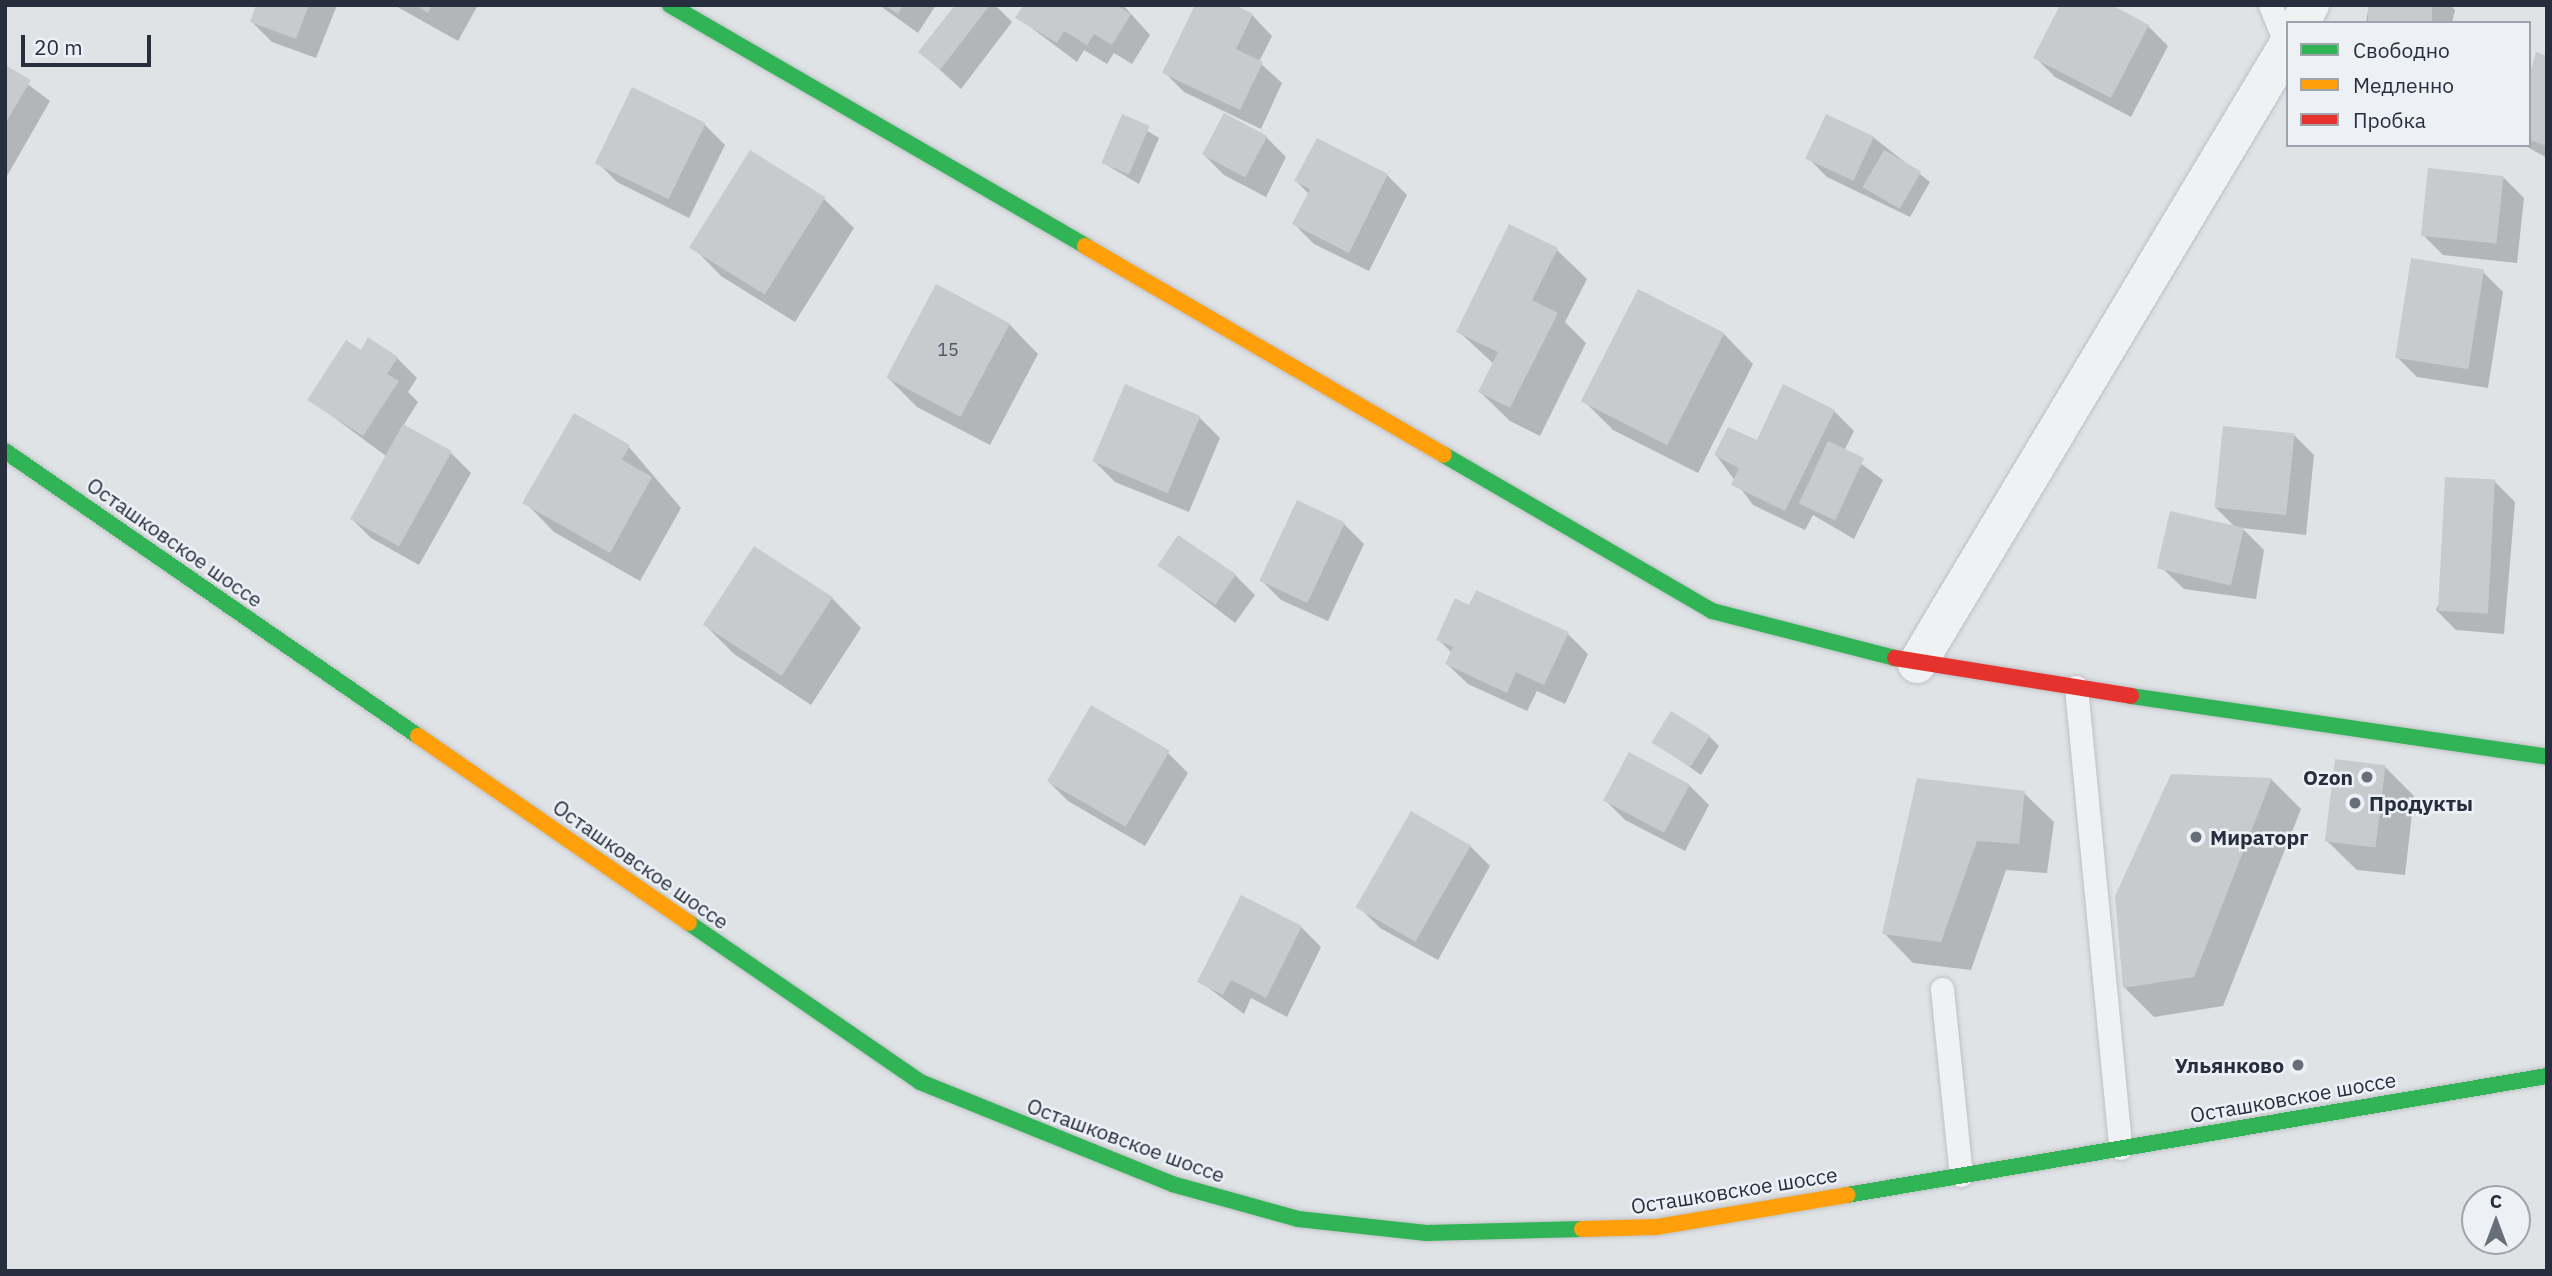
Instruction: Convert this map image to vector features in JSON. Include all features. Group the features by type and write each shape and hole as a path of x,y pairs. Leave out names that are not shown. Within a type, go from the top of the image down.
{"street":[{"path":"670,5 1712,611 1917,664 2547,757"},
{"path":"2301,21 2310,5"},
{"path":"1917,664 2286,48"},
{"name":"Осташковское шоссе","path":"5,451 920,1082 1159,1179 1298,1219 1426,1233 1656,1227 2547,1076"}],"lane":[{"path":"2270,5 2286,29"},
{"path":"2076,687 2120,1148"},
{"path":"1942,989 1961,1175"}],"building":[{"path":"256,5 309,5 296,39 250,22"},
{"path":"415,5 432,5 428,13"},
{"path":"884,5 903,5 898,14"},
{"path":"955,5 990,5 940,70 918,52"},
{"path":"1023,5 1116,5 1131,14 1112,45 1094,34 1087,45 1064,31 1057,43 1015,18"},
{"path":"1195,5 1235,5 1253,14 1236,49 1263,62 1240,110 1162,73"},
{"path":"2060,5 2112,5 2149,25 2111,98 2033,58"},
{"path":"2368,5 2432,5 2432,21 2368,21"},
{"path":"2536,52 2547,56 2547,146 2531,141 2531,69"},
{"path":"5,65 31,80 5,124"},
{"path":"632,87 706,123 668,199 595,163"},
{"path":"1224,113 1267,136 1245,178 1202,154"},
{"path":"1122,114 1150,126 1129,175 1101,163"},
{"path":"1826,114 1874,136 1853,181 1805,158"},
{"path":"1317,138 1388,174 1349,253 1292,224 1310,189 1294,181"},
{"path":"750,150 825,197 765,295 689,248"},
{"path":"1884,150 1921,172 1900,209 1862,187"},
{"path":"2428,168 2504,176 2496,244 2421,236"},
{"path":"1509,224 1558,248 1532,300 1558,313 1510,408 1478,392 1498,352 1456,332"},
{"path":"2411,258 2484,270 2468,369 2395,358"},
{"path":"936,284 1010,323 960,417 886,378"},
{"path":"1638,289 1724,333 1667,445 1581,401"},
{"path":"368,337 398,357 387,374 399,381 363,436 307,400 346,340 361,350"},
{"path":"1125,384 1200,416 1168,493 1092,461"},
{"path":"1783,384 1835,410 1785,511 1731,485 1739,468 1714,455 1728,427 1757,440"},
{"path":"574,413 630,445 622,460 652,477 610,553 522,503"},
{"path":"403,424 452,451 399,546 350,519"},
{"path":"2223,426 2295,434 2286,515 2214,508"},
{"path":"1828,441 1864,458 1835,520 1799,504"},
{"path":"2445,477 2495,480 2488,613 2438,611"},
{"path":"1297,500 1345,522 1307,603 1259,581"},
{"path":"2170,511 2244,528 2231,586 2157,568"},
{"path":"1178,535 1236,574 1215,605 1157,566"},
{"path":"754,546 833,597 782,676 703,625"},
{"path":"1476,590 1569,632 1544,685 1516,672 1507,693 1445,664 1453,647 1436,640 1455,598 1469,605"},
{"path":"1091,705 1170,750 1126,827 1047,781"},
{"path":"1671,711 1710,735 1690,767 1651,742"},
{"path":"1629,752 1690,784 1664,833 1603,801"},
{"name":"Продукты","path":"2335,759 2386,765 2376,848 2325,841"},
{"name":"Мираторг","path":"2171,774 2272,778 2194,977 2123,988 2115,896"},
{"path":"1917,778 2025,791 2019,844 1977,841 1941,942 1882,934"},
{"path":"1411,811 1471,846 1415,942 1356,907"},
{"path":"1241,895 1302,926 1266,998 1231,980 1223,995 1197,982"}],"traffic: fast":[{"path":"670,5 1085,246"},
{"path":"5,451 418,736"},
{"path":"1444,455 1712,611 1895,658"},
{"path":"2131,696 2547,757"},
{"path":"689,923 920,1082 1172,1184 1298,1219 1426,1233 1582,1229"},
{"path":"1847,1195 2547,1076"}],"traffic: slow":[{"path":"1085,246 1444,455"},
{"path":"418,736 689,923"},
{"path":"1582,1229 1656,1227 1847,1195"}],"traffic: jam":[{"path":"1895,658 2131,696"}],"place":[{"name":"Ozon","path":"2367,777"},
{"name":"Продукты","path":"2355,803"},
{"name":"Мираторг","path":"2196,837"},
{"name":"Ульянково","path":"2298,1065"}]}
